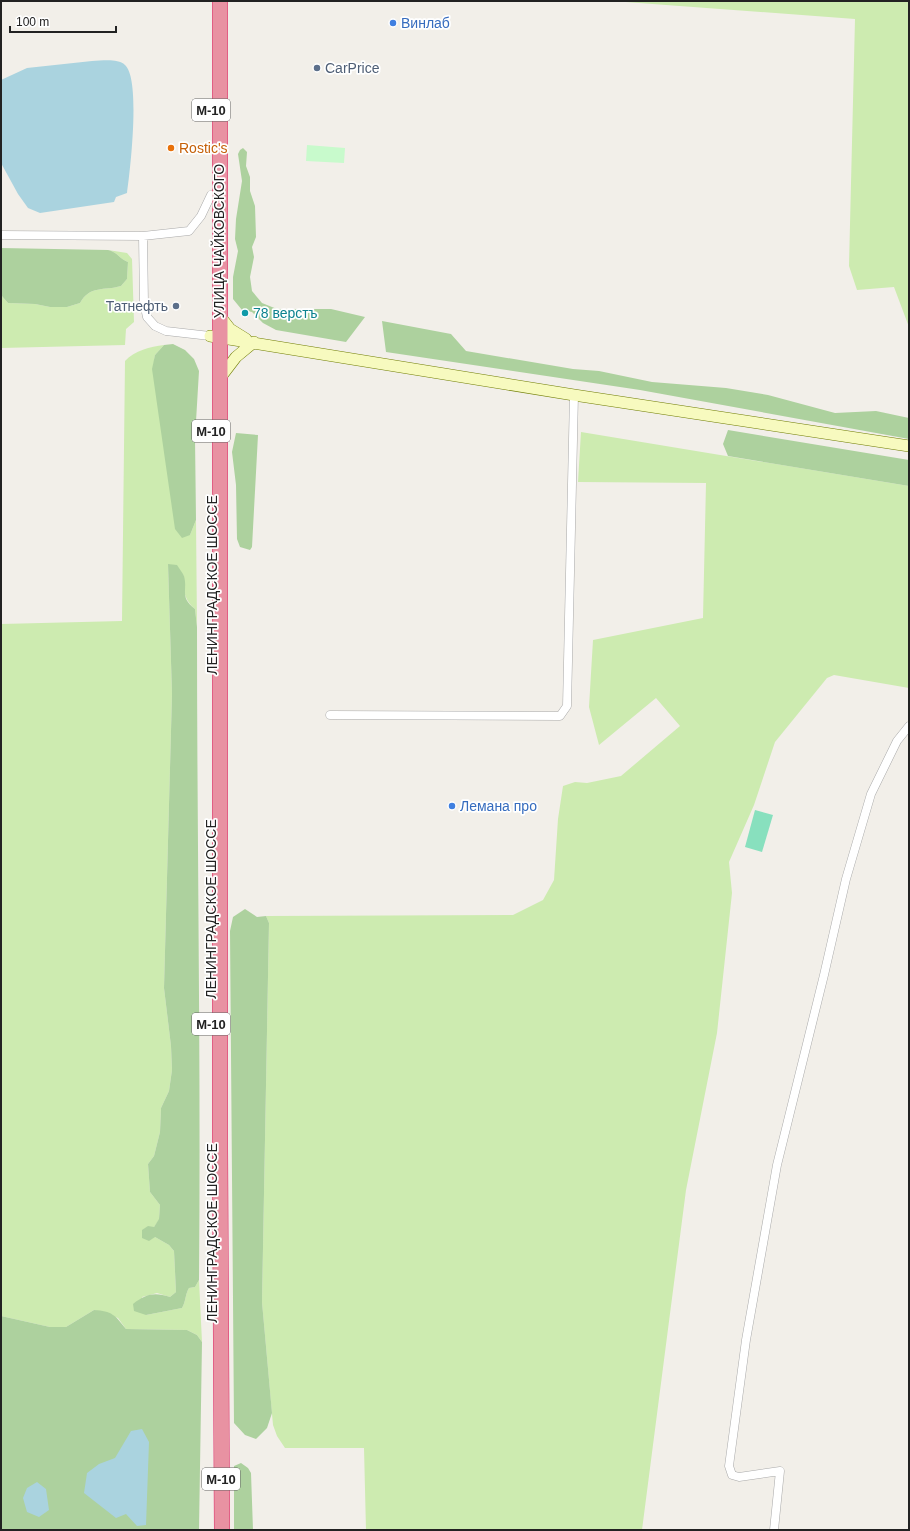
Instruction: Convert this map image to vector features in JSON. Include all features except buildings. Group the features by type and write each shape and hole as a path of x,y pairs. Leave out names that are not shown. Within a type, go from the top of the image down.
{"highway":[{"name":"УЛИЦА ЧАЙКОВСКОГО","path":"211,1 211,195 214,337"},
{"name":"УЛИЦА ЧАЙКОВСКОГО","path":"214,337 219,314 220,1"},
{"name":"ЛЕНИНГРАДСКОЕ ШОССЕ","path":"214,337 220,378 220,1156 222,1530"},
{"name":"ЛЕНИНГРАДСКОЕ ШОССЕ","path":"214,337 214,1530"}],"street":[{"path":"1,235 143,236 189,231 201,216 211,195"},
{"path":"143,236 144,291 147,317 155,326 166,331 254,342 574,395 909,446"},
{"path":"219,314 235,333 254,342"},
{"path":"220,378 236,357 254,342"},
{"path":"330,715 560,716 567,706 574,395"},
{"path":"774,1530 780,1471 739,1477 732,1475 729,1466 747,1332 777,1164 824,975 846,879 872,794 896,741 909,726"}],"green space":[{"path":"612,1 909,1 909,327 894,287 857,290 849,266 855,19"},
{"path":"307,145 345,148 344,163 306,161"},
{"path":"243,148 247,152 246,166 250,177 250,191 255,206 256,237 252,247 254,257 250,277 252,291 262,303 277,309 331,309 365,317 346,342 276,330 263,323 252,312 242,310 233,299 233,277 238,251 235,239 236,219 242,181 238,154"},
{"path":"1,248 108,250 128,262 127,279 121,286 88,293 80,303 67,307 8,303 1,295"},
{"path":"108,250 127,253 132,259 134,322 126,329 125,345 1,348 1,295 8,303 67,307 80,303 88,293 93,291 121,286 127,279 128,262"},
{"path":"382,321 451,334 466,351 573,369 599,371 652,382 726,388 768,395 835,413 876,411 909,418 909,439 640,390 386,352"},
{"path":"173,344 185,350 194,359 199,371 195,438 196,520 190,535 182,538 175,529 152,369 155,355 164,345"},
{"path":"164,345 155,355 153,369 190,535 196,520 197,627 195,609 186,598 184,576 168,564 172,694 164,988 171,1046 172,1070 169,1091 161,1108 160,1132 154,1156 148,1164 150,1192 160,1205 159,1220 154,1227 155,1237 169,1245 174,1251 176,1292 170,1297 157,1293 142,1297 146,1315 182,1308 189,1288 195,1287 199,1280 202,1342 197,1335 187,1330 126,1329 118,1318 94,1310 66,1327 50,1327 1,1316 1,624 122,621 125,361 133,354 148,348"},
{"path":"728,430 909,460 909,486 728,456 723,444"},
{"path":"581,432 909,486 909,688 834,675 827,678 775,742 754,805 729,862 732,893 717,1033 686,1190 642,1530 366,1530 364,1448 285,1448 277,1436 273,1425 262,1302 269,923 266,916 513,915 543,900 554,880 558,819 563,786 575,782 587,783 621,776 680,726 656,698 599,745 589,707 593,640 703,618 706,483 578,482"},
{"path":"236,433 258,435 252,547 250,550 240,547 237,539 236,485 232,452"},
{"path":"168,564 177,565 184,576 187,601 195,609 197,627 200,1117 199,1280 195,1287 189,1288 182,1308 146,1315 134,1311 133,1304 146,1296 155,1294 170,1297 176,1292 174,1251 169,1245 155,1237 149,1241 142,1238 142,1230 148,1226 154,1227 159,1219 160,1205 150,1192 148,1164 154,1156 160,1132 161,1108 169,1091 172,1070 171,1046 164,988 172,694"},
{"path":"755,810 773,815 762,852 745,847"},
{"path":"245,909 257,917 266,916 269,923 262,1302 272,1413 267,1428 256,1439 245,1435 234,1423 230,931 233,917"},
{"path":"94,1310 105,1311 113,1315 126,1329 187,1330 197,1335 202,1342 199,1530 1,1530 1,1316 50,1327 66,1327"},
{"path":"241,1463 248,1468 251,1473 253,1530 234,1530 234,1466"}],"water":[{"path":"92,61 118,61 125,65 130,74 133,126 127,193 116,197 114,202 40,213 28,208 18,194 1,163 1,80 27,68"},
{"path":"142,1429 149,1442 146,1525 137,1526 126,1514 116,1518 84,1493 87,1473 99,1464 115,1458 131,1431"},
{"path":"37,1482 46,1489 49,1510 39,1517 27,1512 23,1498 27,1488"}],"place":[{"name":"Винлаб","path":"393,23"},
{"name":"CarPrice","path":"317,68"},
{"name":"Rostic's","path":"171,148"},
{"name":"Татнефть","path":"176,306"},
{"name":"78 верстъ","path":"245,313"},
{"name":"Лемана про","path":"452,806"}]}
